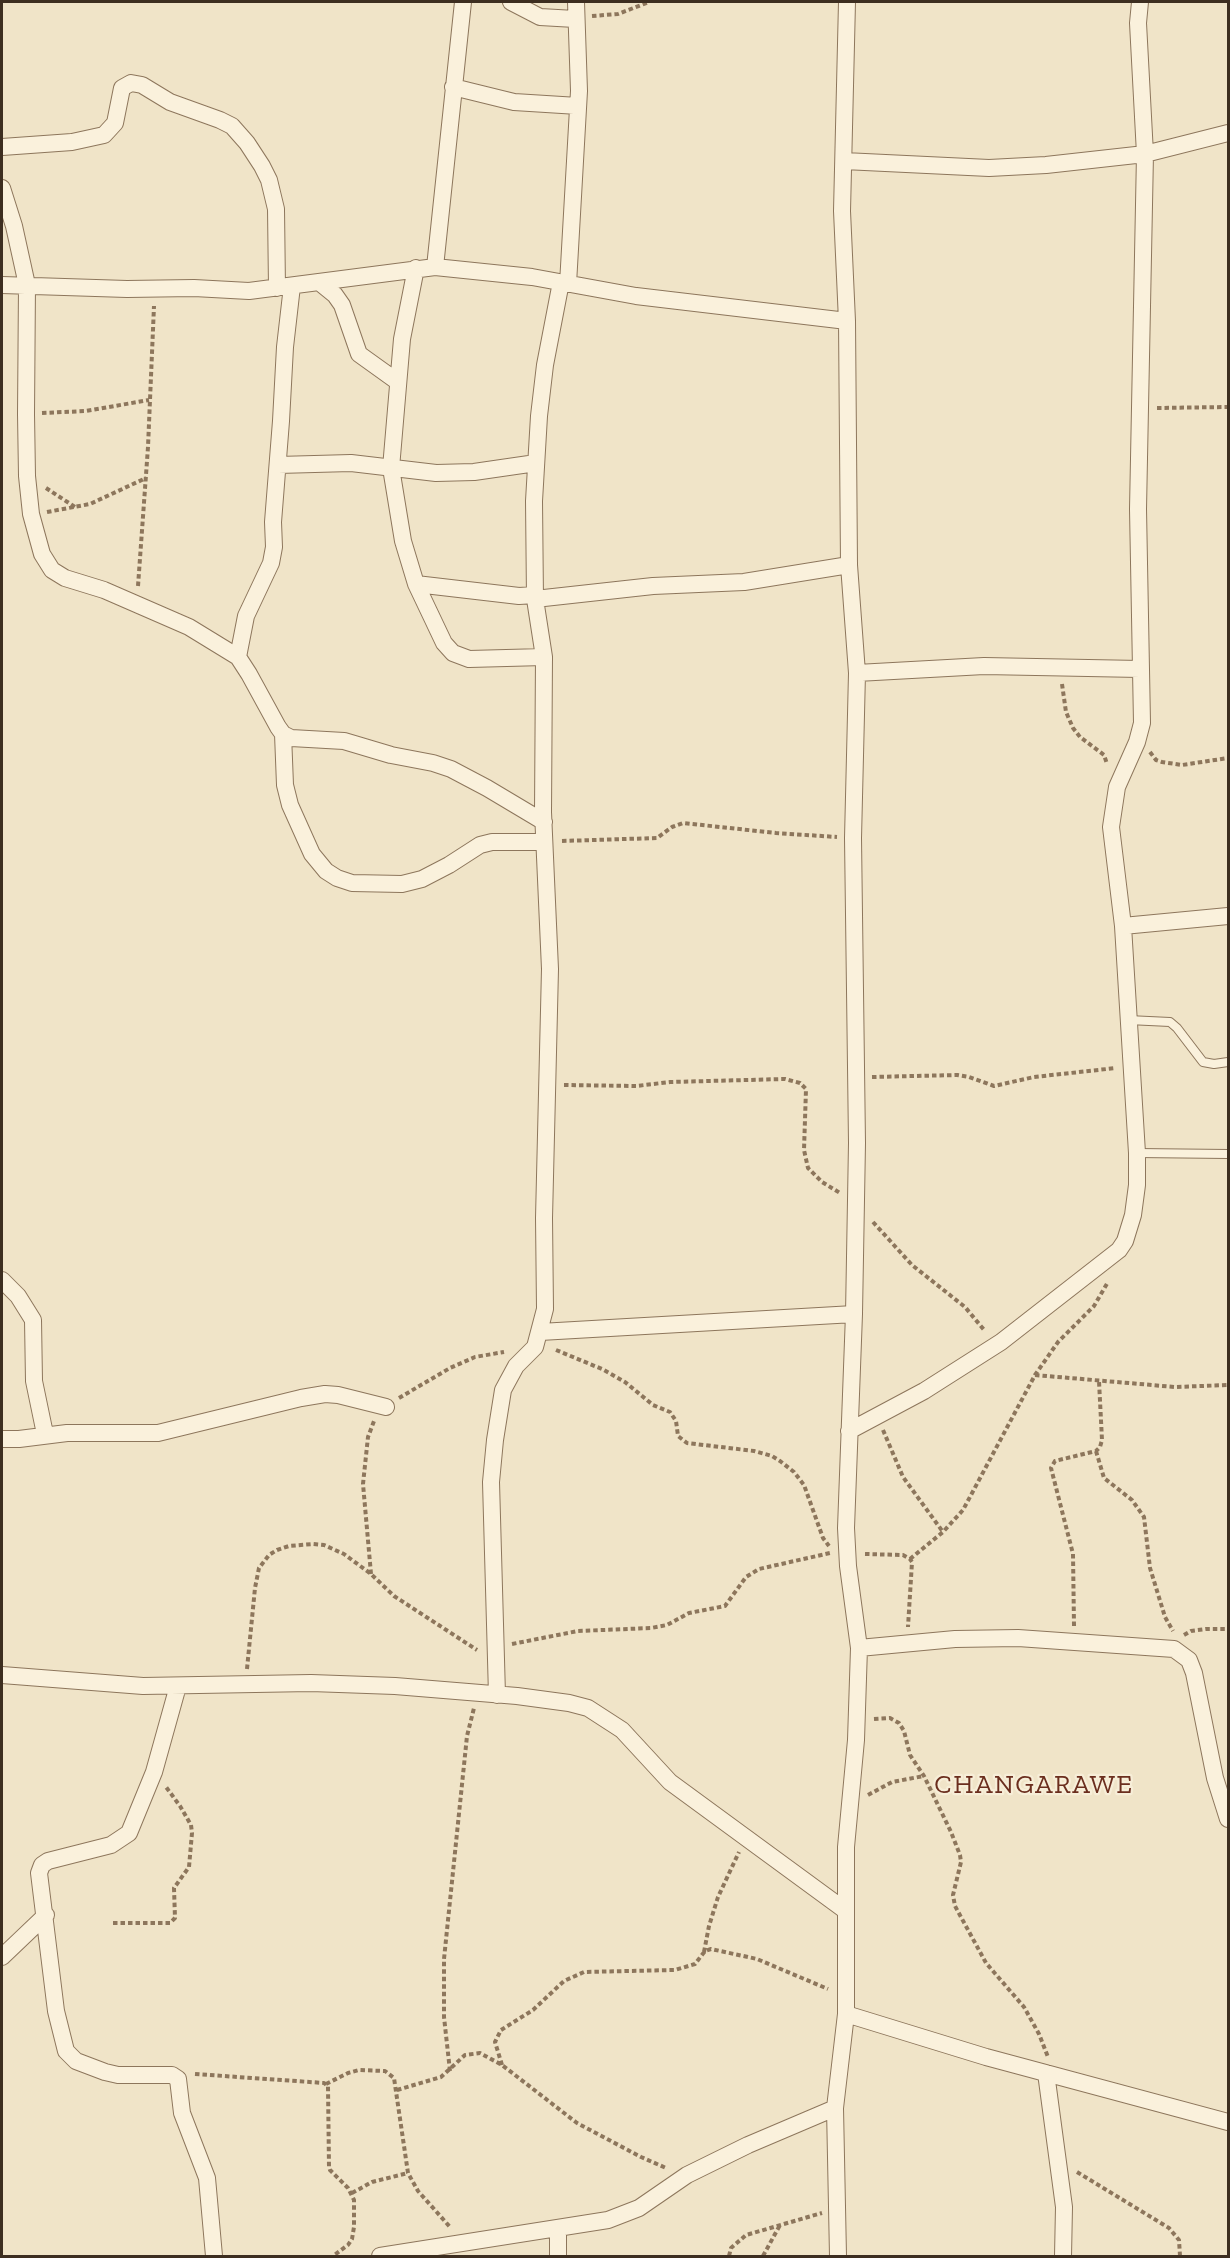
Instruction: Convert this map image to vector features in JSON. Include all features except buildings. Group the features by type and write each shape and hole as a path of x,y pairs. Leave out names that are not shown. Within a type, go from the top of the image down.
{"street":[{"path":"435,267 463,2"},
{"path":"511,2 540,17 575,19"},
{"path":"497,1695 491,1482 495,1440 503,1390 516,1366 538,1340 545,1309 544,1218 550,969 544,842 544,657 535,597 534,501 538,416 545,365 565,283 578,106 576,2"},
{"path":"838,2256 835,2108 845,2005 846,1847 857,1721 859,1648 846,1528 856,1203 853,838 857,673 849,565 847,321 842,211 847,2"},
{"path":"849,1431 924,1391 1001,1342 1119,1250 1125,1241 1133,1215 1137,1185 1137,1153 1123,926 1111,827 1117,787 1137,742 1142,723 1138,509 1145,154 1138,23 1140,2"},
{"path":"2,147 72,142 104,135 115,123 122,88 131,83 142,85 170,102 232,126 247,142 269,180 276,209 284,287 285,347 278,465 271,563 246,616 238,657"},
{"path":"453,87 514,102 578,106"},
{"path":"844,161 989,168 1046,165 1145,154 1228,133"},
{"path":"2,188 14,226 27,285 27,476 31,514 42,554 52,570 65,578 104,590 189,627 238,657 284,734 285,785 290,805 312,854 326,871 337,878 352,884 402,884 422,879 480,845 492,842 544,842"},
{"path":"2,285 249,291 435,267 565,283 636,296 847,321"},
{"path":"416,268 402,339 391,468 403,541 416,584 444,644 453,653 469,659 544,657"},
{"path":"319,282 335,295 342,305 359,354 399,382"},
{"path":"278,465 351,463 436,473 474,472 536,463"},
{"path":"416,584 535,597 652,586 744,582 849,565"},
{"path":"857,673 984,666 1140,669"},
{"path":"284,734 296,740 344,741 442,766 488,788 544,822"},
{"path":"1123,926 1228,916"},
{"path":"2,1280 18,1296 33,1320 34,1381 45,1434"},
{"path":"538,1340 854,1314"},
{"path":"2,1439 19,1440 45,1434 158,1433 325,1394 386,1407"},
{"path":"859,1648 908,1642 1017,1638 1170,1647 1179,1651 1189,1660 1194,1673 1215,1779 1228,1820"},
{"path":"2,1675 143,1686 245,1683 385,1686 497,1695 569,1703 588,1708 622,1730 670,1782 846,1911"},
{"path":"178,1686 154,1772 129,1833 111,1845 63,1856 42,1865 39,1873 46,1915 56,2011 66,2051 76,2061 118,2075 175,2076 179,2081 183,2118 207,2178 214,2256"},
{"path":"3,1952 46,1915"},
{"path":"845,2005 986,2057 1228,2122"},
{"path":"1050,2074 1064,2207 1064,2256"},
{"path":"380,2256 608,2220 639,2208 687,2175 748,2145 835,2108"},
{"path":"558,2228 558,2256"}],"lane":[{"path":"1128,1020 1170,1022 1203,1062 1214,1064 1228,1062"},
{"path":"1137,1153 1228,1154"}],"path":[{"path":"575,19 618,14 649,2"},
{"path":"137,605 155,288"},
{"path":"26,414 86,411 149,400"},
{"path":"1141,408 1228,408"},
{"path":"27,476 75,507"},
{"path":"31,514 75,507 100,500 146,478"},
{"path":"1051,667 1063,688 1066,712 1073,728 1080,737 1104,755 1112,780 1117,787"},
{"path":"1142,723 1148,748 1156,760 1182,765 1228,758"},
{"path":"544,842 657,838 672,827 683,823 853,838"},
{"path":"856,1078 957,1075 994,1086 1034,1077 1116,1069 1131,1063"},
{"path":"548,1085 636,1086 670,1082 785,1079 800,1083 807,1089 804,1150 808,1168 822,1182 856,1203 912,1265 965,1307 982,1328 1001,1342"},
{"path":"910,1559 943,1532 963,1510 1035,1375 1058,1342 1094,1306 1113,1272"},
{"path":"245,1683 259,1568 269,1555 289,1546 324,1545 344,1554 371,1574 394,1596 497,1662 511,1645 517,1642 578,1631 663,1626 689,1614 725,1606 746,1577 759,1569 836,1551 827,1545 823,1538 804,1485 794,1472 780,1461 754,1451 687,1443 678,1436 676,1421 670,1412 654,1404 625,1382 538,1340 475,1357 433,1377 386,1407 378,1415 372,1426 363,1470 363,1499 371,1574"},
{"path":"1035,1375 1175,1387 1228,1385"},
{"path":"1074,1642 1073,1554 1051,1468 1055,1461 1096,1451 1100,1447 1102,1440 1099,1381"},
{"path":"877,1416 903,1477 943,1532"},
{"path":"1096,1451 1104,1478 1132,1500 1144,1517 1150,1568 1165,1617 1175,1634"},
{"path":"847,1553 903,1555 910,1559 912,1562 908,1642"},
{"path":"1189,1660 1179,1639 1191,1631 1228,1629"},
{"path":"450,2071 444,2017 444,1959 467,1736 478,1693"},
{"path":"857,1721 885,1718 899,1723 906,1735 910,1755 924,1776 961,1858 953,1903 986,1963 1024,2007 1033,2021 1047,2054 1050,2074"},
{"path":"113,1923 170,1923 176,1915 174,1888 189,1867 192,1833 190,1824 180,1806 154,1772"},
{"path":"850,1805 892,1782 924,1776"},
{"path":"704,1953 718,1897 746,1838"},
{"path":"502,2065 495,2042 499,2032 506,2025 533,2010 568,1978 584,1972 683,1968 696,1964 704,1953 711,1949 758,1959 845,2005"},
{"path":"397,2090 439,2078 450,2071 461,2058 472,2053 483,2054 502,2065 577,2124 656,2165 687,2175"},
{"path":"175,2076 195,2074 326,2084 353,2070 385,2071 394,2078 397,2090 408,2173 418,2191 465,2244"},
{"path":"326,2084 329,2090 329,2167 351,2193 354,2227 352,2239 348,2245 333,2256"},
{"path":"1059,2163 1096,2182 1169,2228 1179,2240 1180,2256"},
{"path":"351,2193 372,2182 408,2173"},
{"path":"729,2256 731,2248 741,2238 837,2209"},
{"path":"763,2256 780,2225"}],"district":[{"name":"CHANGARAWE","path":"1034,1785"}]}
